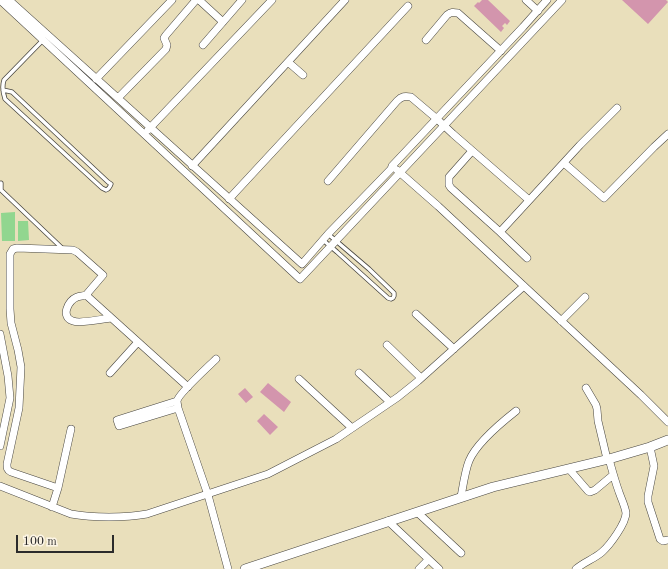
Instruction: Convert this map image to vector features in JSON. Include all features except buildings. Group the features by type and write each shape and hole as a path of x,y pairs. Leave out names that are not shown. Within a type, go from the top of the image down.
{"street":[{"path":"0,0 118,98 302,264 328,234 391,169 392,166 547,0"},
{"path":"8,0 144,134 300,279 562,0"},
{"path":"96,79 172,0"},
{"path":"118,98 166,49 167,45 164,38 166,34 197,0 223,22"},
{"path":"203,45 242,0"},
{"path":"144,134 272,0"},
{"path":"192,166 345,0"},
{"path":"526,0 538,11"},
{"path":"229,199 408,6"},
{"path":"426,40 447,15 454,12 458,13 500,51"},
{"path":"288,62 303,75"},
{"path":"328,181 400,98 404,96 411,97 529,200"},
{"path":"500,232 564,163 618,108"},
{"path":"564,163 604,198 668,134"},
{"path":"472,151 449,177 449,185 527,258"},
{"path":"392,166 438,206 641,394 668,422"},
{"path":"58,488 10,472 8,471 7,467 19,408 21,367 10,309 10,254 13,249 63,249 77,252 103,276 86,295 76,297 67,308 67,317 75,322 111,318"},
{"path":"0,486 71,514 83,516 134,516 147,514 268,474 336,439 390,402 421,378 524,286"},
{"path":"86,295 188,387"},
{"path":"561,321 585,297"},
{"path":"416,314 454,349"},
{"path":"0,334 8,376 10,398 0,446"},
{"path":"110,373 138,342"},
{"path":"387,345 421,378"},
{"path":"216,359 179,397 178,404 208,494 228,569"},
{"path":"359,372 390,402"},
{"path":"300,379 352,428"},
{"path":"576,569 603,551 623,522 626,512 608,459 598,421 596,405 586,388"},
{"path":"178,404 119,426 117,420 178,404"},
{"path":"461,497 468,462 472,455 498,426 516,411"},
{"path":"52,507 58,488 71,429"},
{"path":"245,569 493,487 608,459 650,447 668,440"},
{"path":"650,447 654,466 648,502 660,539 663,541 668,540"},
{"path":"569,469 590,492 613,475"},
{"path":"417,512 461,553"},
{"path":"388,521 439,569"},
{"path":"419,569 428,560"}],"lane":[{"path":"3,90 12,92 108,182 110,186 108,189 106,190 102,188 5,99 3,90 4,80 45,38"},
{"path":"1,183 1,190 63,249"},
{"path":"323,240 388,298 393,298 394,293 369,269 328,234"}],"green space":[{"path":"15,212 15,241 2,241 1,213"},
{"path":"18,221 28,221 29,240 18,241"}]}
